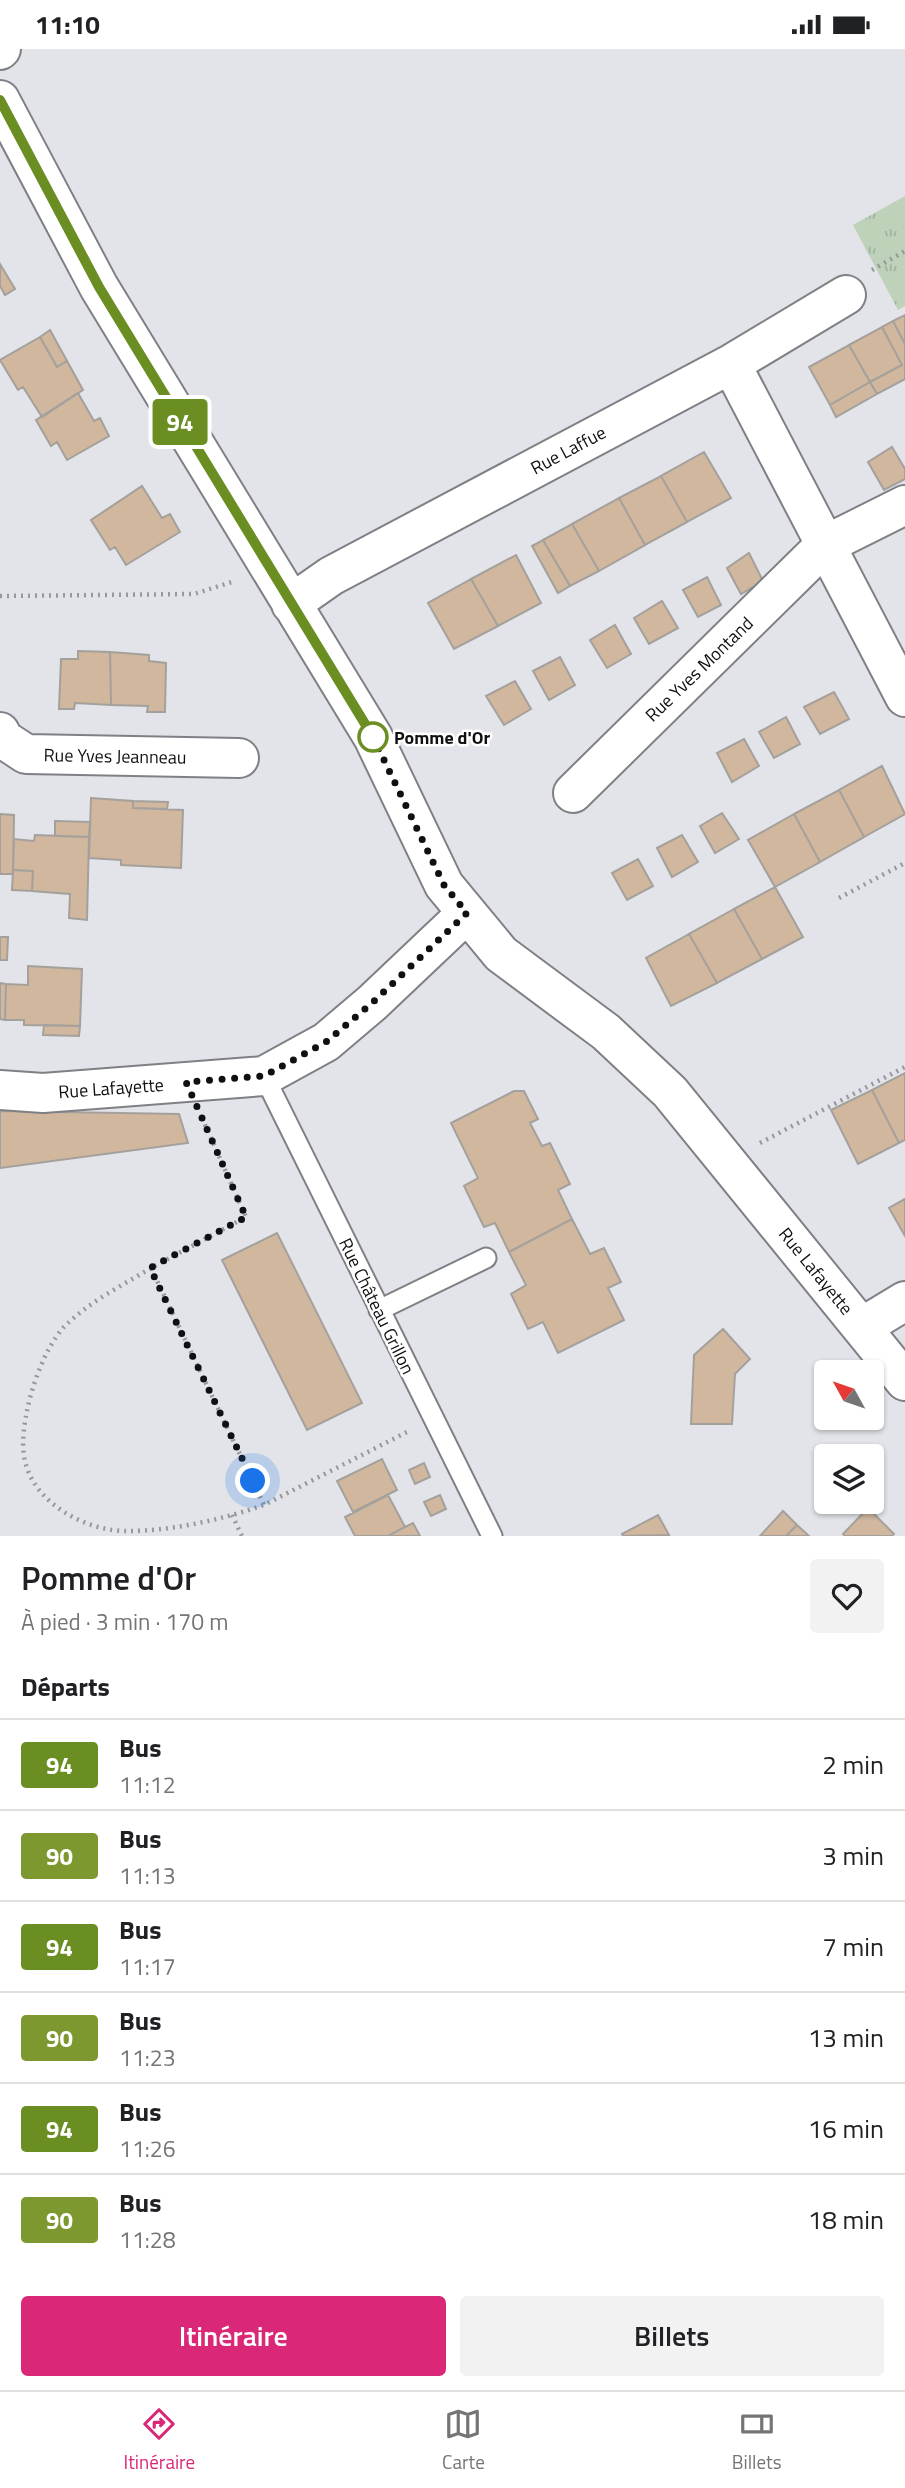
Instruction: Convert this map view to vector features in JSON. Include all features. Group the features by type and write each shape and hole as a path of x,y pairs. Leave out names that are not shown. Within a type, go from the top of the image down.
{"street":[{"name":"Rue Lafayette","path":"0,100 99,287 373,737 456,899 501,954 606,1033 670,1091 905,1381"},
{"name":"Rue Laffue","path":"291,604 331,576 731,364 846,295"},
{"path":"731,364 905,697"},
{"name":"Rue Yves Montand","path":"573,793 825,545 905,505"},
{"name":"Rue Yves Jeanneau","path":"0,732 3,739 26,754 239,758"},
{"path":"264,1076 326,1042 372,1003 456,899"},
{"name":"Rue Lafayette","path":"0,1090 43,1093 264,1076"},
{"path":"862,1327 905,1301"}],"lane":[{"name":"Rue Château Grillon","path":"264,1076 492,1536"},
{"path":"379,1310 486,1258"}],"path":[{"path":"0,596 194,594 238,580"},
{"path":"839,898 905,863"},
{"path":"727,1160 905,1067"},
{"path":"186,1082 246,1217 150,1268 78,1315 58,1336 43,1364 26,1412 23,1442 27,1469 33,1482 47,1499 62,1511 90,1524 128,1532 232,1515 264,1505 414,1429"},
{"path":"150,1268 264,1505"},
{"path":"232,1515 242,1536"}],"green space":[{"path":"905,196 905,306 898,310 853,225"}],"building":[{"path":"0,264 15,289 5,295 0,286"},
{"path":"905,315 905,344 893,321"},
{"path":"893,321 905,344 905,379 877,394 870,382 902,365 882,327"},
{"path":"882,327 902,365 870,382 849,345"},
{"path":"50,330 67,361 57,367 40,337"},
{"path":"40,337 57,367 67,361 83,390 42,417 23,387 18,390 0,360"},
{"path":"849,345 870,382 830,405 809,367"},
{"path":"870,382 877,394 836,417 830,405"},
{"path":"78,393 94,421 100,418 109,436 67,460 57,442 51,446 36,420"},
{"path":"892,447 905,469 905,479 884,490 868,462"},
{"path":"704,452 731,498 687,522 661,476"},
{"path":"661,476 687,522 645,545 619,498"},
{"path":"142,486 162,518 170,514 180,532 126,565 115,547 110,550 91,520"},
{"path":"619,498 645,545 599,571 572,524"},
{"path":"572,524 599,571 570,586 543,540"},
{"path":"543,540 570,586 558,593 532,546"},
{"path":"749,553 763,581 741,594 727,568"},
{"path":"516,555 541,603 498,626 471,579"},
{"path":"707,577 721,605 698,617 683,590"},
{"path":"471,579 498,626 454,649 428,603"},
{"path":"662,601 678,628 649,644 634,618"},
{"path":"615,625 631,654 607,668 590,640"},
{"path":"78,651 110,652 111,705 75,703 74,709 59,709 61,659 78,659"},
{"path":"110,652 149,655 149,661 166,663 165,712 147,712 148,706 111,705"},
{"path":"560,657 575,685 549,700 533,671"},
{"path":"515,681 531,709 504,725 486,696"},
{"path":"834,692 849,719 820,734 804,707"},
{"path":"786,717 800,744 774,758 759,732"},
{"path":"744,739 759,766 732,782 717,753"},
{"path":"882,766 905,814 864,837 839,790"},
{"path":"839,790 864,837 820,862 794,814"},
{"path":"91,798 133,801 133,808 183,810 181,868 121,865 121,860 89,858"},
{"path":"133,801 168,802 167,809 133,808"},
{"path":"722,813 739,839 715,853 700,826"},
{"path":"0,814 14,815 13,874 0,874"},
{"path":"794,814 820,862 775,887 748,840"},
{"path":"55,821 90,822 89,837 55,836"},
{"path":"35,835 89,837 87,920 69,918 70,894 32,891 33,871 13,870 14,839 34,841"},
{"path":"682,835 698,862 672,877 657,848"},
{"path":"638,859 653,886 627,900 612,873"},
{"path":"13,870 33,871 32,891 12,890"},
{"path":"775,887 803,937 762,959 734,909"},
{"path":"734,909 762,959 717,983 689,934"},
{"path":"689,934 717,983 671,1006 646,958"},
{"path":"0,937 8,937 7,960 0,960"},
{"path":"28,966 82,969 80,1026 24,1025 24,1020 5,1020 6,984 28,985"},
{"path":"0,983 6,984 5,1020 0,1019"},
{"path":"44,1025 80,1026 79,1036 43,1035"},
{"path":"905,1073 905,1140 899,1143 872,1090"},
{"path":"872,1090 899,1143 858,1164 831,1110"},
{"path":"514,1091 524,1091 538,1119 530,1123 542,1146 550,1143 570,1184 558,1190 572,1219 509,1252 495,1223 484,1227 464,1186 478,1178 451,1123"},
{"path":"0,1111 179,1114 188,1143 0,1168"},
{"path":"905,1199 905,1236 889,1208"},
{"path":"572,1219 590,1254 604,1248 621,1282 608,1288 624,1320 558,1353 543,1322 528,1329 511,1294 526,1285 509,1252"},
{"path":"277,1233 362,1403 307,1430 222,1260"},
{"path":"723,1329 750,1359 735,1374 732,1424 691,1424 694,1355"},
{"path":"382,1459 397,1490 353,1512 337,1481"},
{"path":"424,1463 430,1477 415,1484 409,1470"},
{"path":"388,1495 405,1527 388,1536 355,1536 345,1517"},
{"path":"440,1495 446,1509 431,1516 424,1502"},
{"path":"783,1511 797,1525 786,1536 760,1536"},
{"path":"862,1514 874,1514 894,1534 845,1536 843,1534"},
{"path":"658,1515 669,1535 623,1536 622,1534"},
{"path":"413,1523 420,1536 388,1536 405,1527"},
{"path":"797,1525 809,1536 786,1536"}],"bus line":[{"name":"94","path":"0,100 99,287 373,737"}],"place":[{"name":"Pomme d'Or","path":"373,737"}],"route":[{"path":"253,1481 150,1268 246,1217 186,1082 264,1076 326,1042 372,1003 467,913 444,885 373,737"}]}
